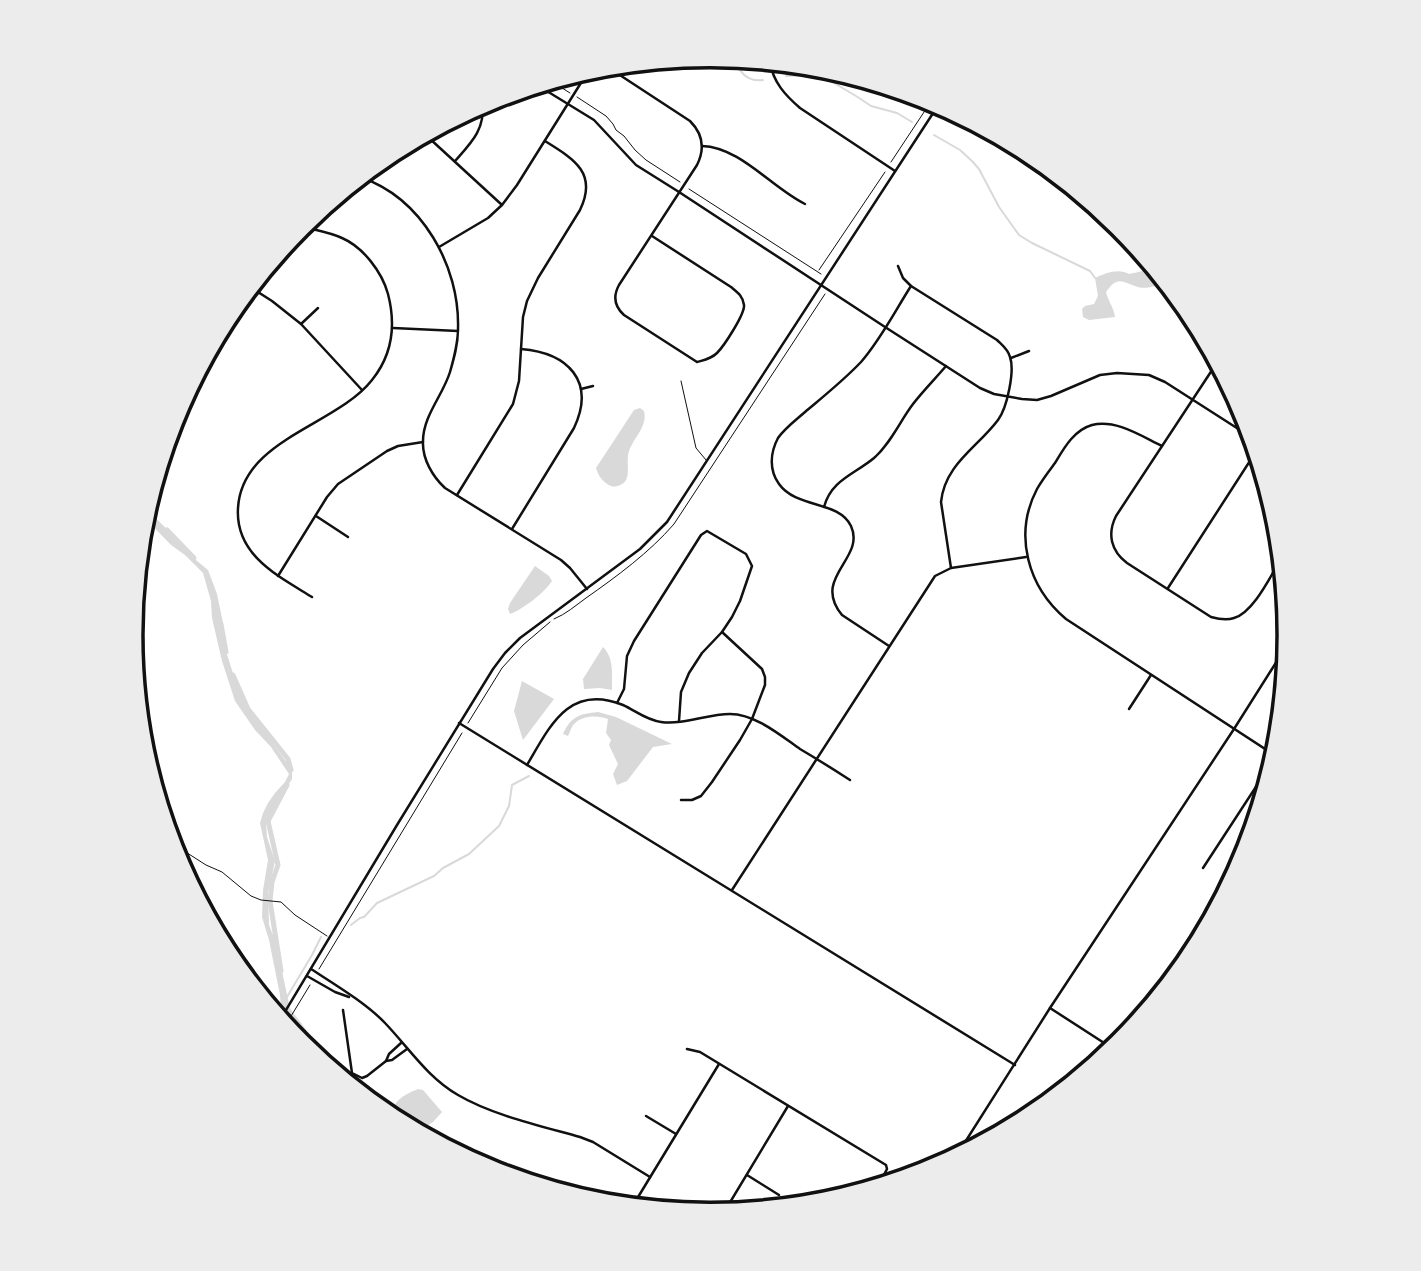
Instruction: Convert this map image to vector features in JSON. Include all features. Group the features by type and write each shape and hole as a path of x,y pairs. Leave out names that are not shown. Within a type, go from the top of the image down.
{"street":[{"path":"771,72 777,84 791,101 895,171"},
{"path":"621,76 690,121 697,129 702,146 699,160 617,289 616,304 624,315 697,362 709,359 718,353 742,315 742,296 652,236"},
{"path":"439,247 488,218 502,205 517,186 580,84"},
{"path":"549,92 594,121 636,164 980,388 1007,397 1037,400 1100,375 1149,375 1165,382 1239,429"},
{"path":"285,1011 493,669 505,653 537,624 657,534 678,507 933,113"},
{"path":"454,161 479,131 482,116"},
{"path":"432,141 502,205"},
{"path":"457,495 513,404 519,382 523,317 532,289 585,199 587,186 580,166 570,156 545,141"},
{"path":"702,146 726,151 777,184 792,198 805,204"},
{"path":"370,182 392,193 416,215 439,247 453,282 458,331 454,356 449,376 425,428 422,442 430,470 438,482 563,562 587,589"},
{"path":"312,597 255,558 242,537 237,510 243,485 257,463 273,449 354,397 372,380 387,354 393,328 387,290 371,262 344,239 313,230"},
{"path":"898,266 911,286 997,340 1006,348 1011,358 1012,371 1003,413 958,463 945,482 942,492 941,502 951,568"},
{"path":"888,646 842,615 833,598 837,574 848,558 853,539 851,527 844,517 788,493 772,472 771,460 779,436 861,361 911,286"},
{"path":"258,292 301,324 362,390"},
{"path":"301,324 318,308"},
{"path":"393,328 458,331"},
{"path":"512,529 574,428 582,403 581,389 568,365 545,352 521,349"},
{"path":"1011,358 1029,351"},
{"path":"824,507 835,485 884,448 914,403 946,366"},
{"path":"1212,370 1116,516 1111,534 1112,545 1121,558 1220,620 1244,613 1274,570"},
{"path":"581,389 593,386"},
{"path":"1162,446 1122,427 1092,425 1082,430 1070,440 1037,489 1026,524 1026,556 1036,584 1060,614 1266,749"},
{"path":"278,576 332,490 387,451 398,446 422,442"},
{"path":"1168,588 1250,461"},
{"path":"316,516 348,537"},
{"path":"617,704 624,689 627,656 634,641 701,535 707,531 746,554 752,566 732,617 688,673 681,692 679,721"},
{"path":"732,890 935,576 951,568 1026,556"},
{"path":"681,800 692,800 701,796 712,782 752,719 765,685 762,669 722,632"},
{"path":"966,1141 1050,1008 1277,660"},
{"path":"1129,709 1151,675"},
{"path":"527,765 562,712 583,701 600,699 623,705 651,721 669,723 732,714 752,719 850,780"},
{"path":"459,723 1014,1065"},
{"path":"1203,868 1257,785"},
{"path":"311,969 384,1022 438,1081 471,1102 593,1142 650,1177"},
{"path":"307,976 352,998"},
{"path":"1050,1008 1105,1044"},
{"path":"343,1010 352,1073 367,1076 386,1061 389,1054 402,1042"},
{"path":"386,1061 392,1060 407,1049"},
{"path":"687,1049 700,1052 886,1166 884,1176"},
{"path":"637,1198 719,1064"},
{"path":"730,1202 788,1106"},
{"path":"646,1116 676,1134"},
{"path":"747,1175 779,1195"}],"lane":[{"path":"681,382 695,448 707,461"},
{"path":"185,851 222,872 251,897 281,902 329,938"}],"path":[{"path":"818,272 925,110"},
{"path":"317,973 498,674 523,645 551,621 617,576 674,524 827,289"},
{"path":"290,1017 313,980"}],"shaded area":[{"path":"1144,270 1156,286 1142,288 1124,282 1114,283 1106,292 1115,317 1089,320 1083,317 1082,309 1094,304 1098,296 1095,278 1112,272"},
{"path":"640,408 644,411 644,422 629,451 628,475 624,483 610,486 604,482 596,468 634,410"},
{"path":"156,518 185,551 208,570 217,594 223,623 222,639 240,695 249,712 292,769 292,779 266,824 267,837 275,861 268,893 269,925 276,943 293,1020 281,1006 269,940 262,917 268,860 260,823 268,803 289,774 235,701 222,661 203,573 154,527"},
{"path":"535,566 552,581 533,600 510,614 510,603"},
{"path":"603,647 611,661 612,690 584,689 583,679"},
{"path":"522,681 554,699 523,740 514,711"},
{"path":"598,712 616,717 672,744 653,747 627,781 617,785 613,774 618,764 609,745 611,740 606,733 608,719 585,718 573,725 568,736 563,734 569,723 577,717"},
{"path":"418,1089 423,1090 442,1112 426,1126 394,1106"}],"waterway":[{"path":"740,69 752,80 763,80"},
{"path":"786,76 798,75"},
{"path":"832,82 871,106 897,113 912,122"},
{"path":"934,135 960,150 979,169 999,207 1019,235 1090,271 1095,278"},
{"path":"167,530 194,558"},
{"path":"221,624 226,652"},
{"path":"233,675 248,709 288,759 291,770"},
{"path":"351,925 364,917 377,903 434,876 469,854 499,826 509,806 512,785 529,776"},
{"path":"281,971 270,901 272,882 278,865 268,821 287,785"},
{"path":"287,997 321,937"},
{"path":"287,1008 302,1029"}]}
